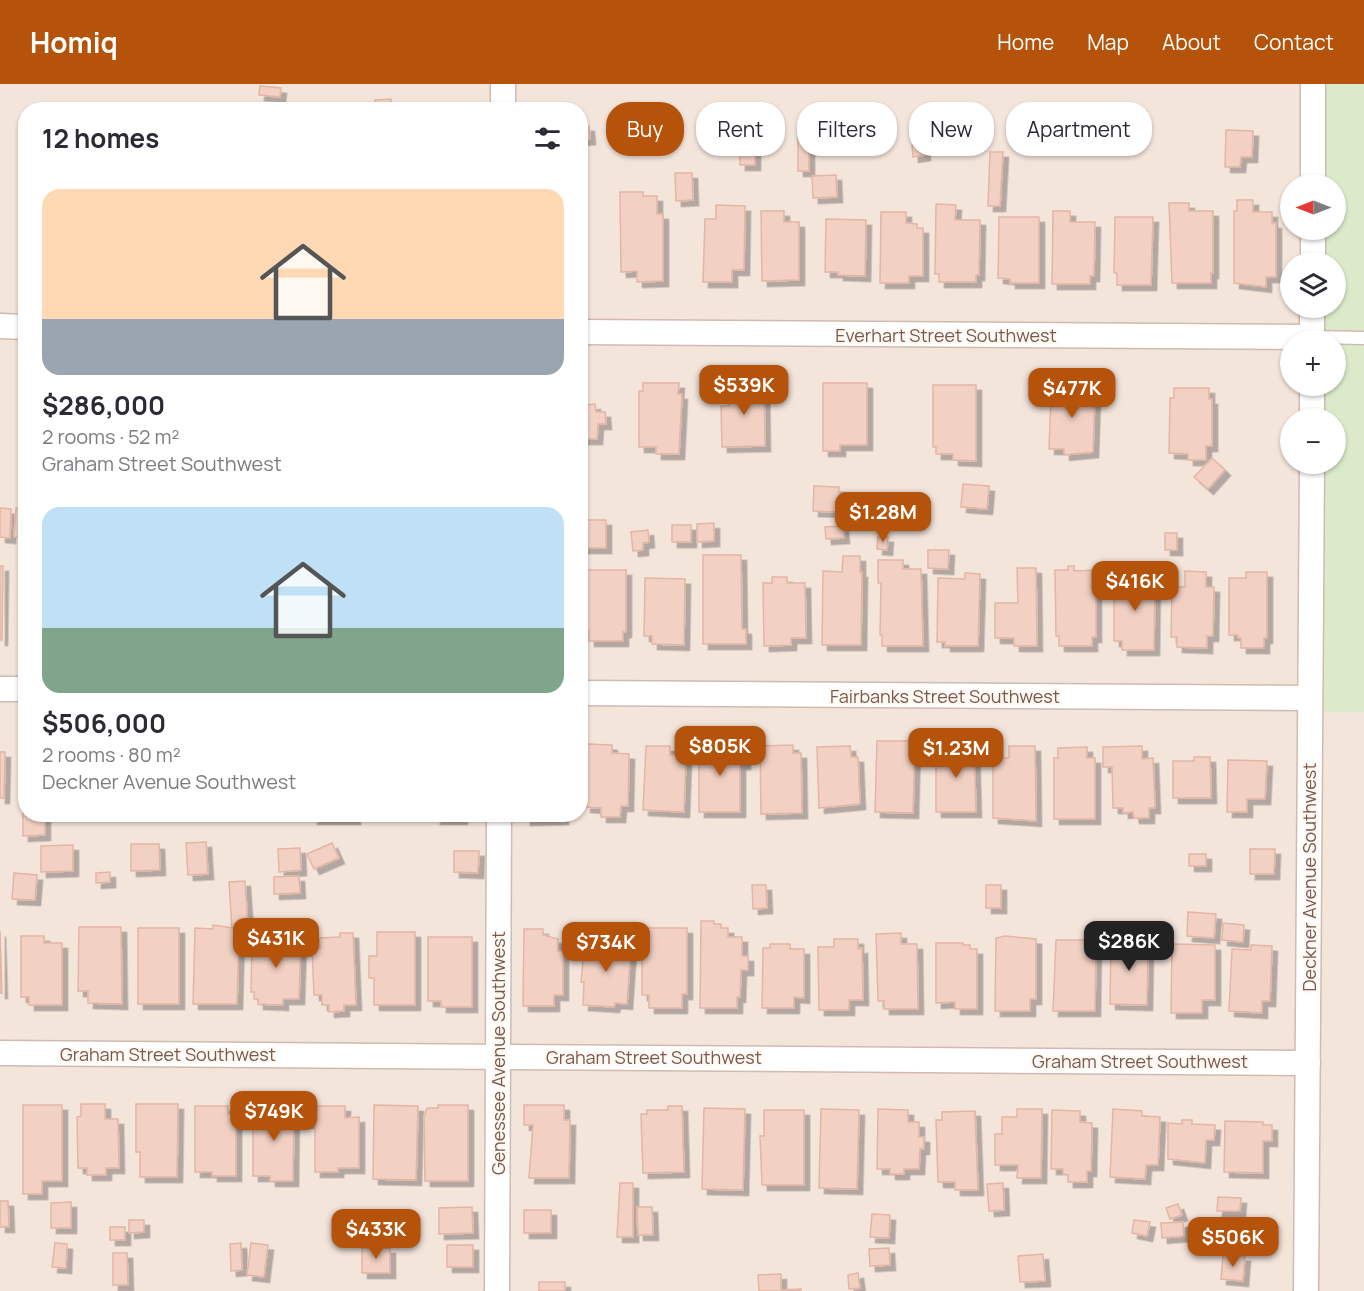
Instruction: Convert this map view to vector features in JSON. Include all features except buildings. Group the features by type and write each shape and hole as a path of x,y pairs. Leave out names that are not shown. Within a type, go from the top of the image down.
{"street":[{"path":"502,102 503,84"},
{"path":"1313,84 1313,174"},
{"path":"0,326 18,327"},
{"name":"Everhart Street Southwest","path":"588,332 1280,339"},
{"name":"Deckner Avenue Southwest","path":"1306,1291 1312,474"},
{"path":"0,689 18,689"},
{"name":"Fairbanks Street Southwest","path":"588,693 1309,698"},
{"name":"Genessee Avenue Southwest","path":"497,1291 499,822"},
{"name":"Graham Street Southwest","path":"0,1053 1308,1063"}],"lane":[{"path":"1346,338 1364,338"}],"shaded area":[{"path":"0,84 1313,84 1312,174 1280,174 1280,240 1311,240 1310,252 1280,252 1280,318 1310,318 1309,330 1280,330 1280,396 1308,396 1308,408 1280,408 1280,474 1307,474 1303,712 1364,712 1364,1291 0,1291"}],"green space":[{"path":"1313,84 1364,84 1364,712 1303,712 1307,474 1346,474 1346,408 1308,408 1308,396 1346,396 1346,330 1309,330 1310,318 1346,318 1346,252 1310,252 1311,240 1346,240 1346,174 1312,174"}]}
